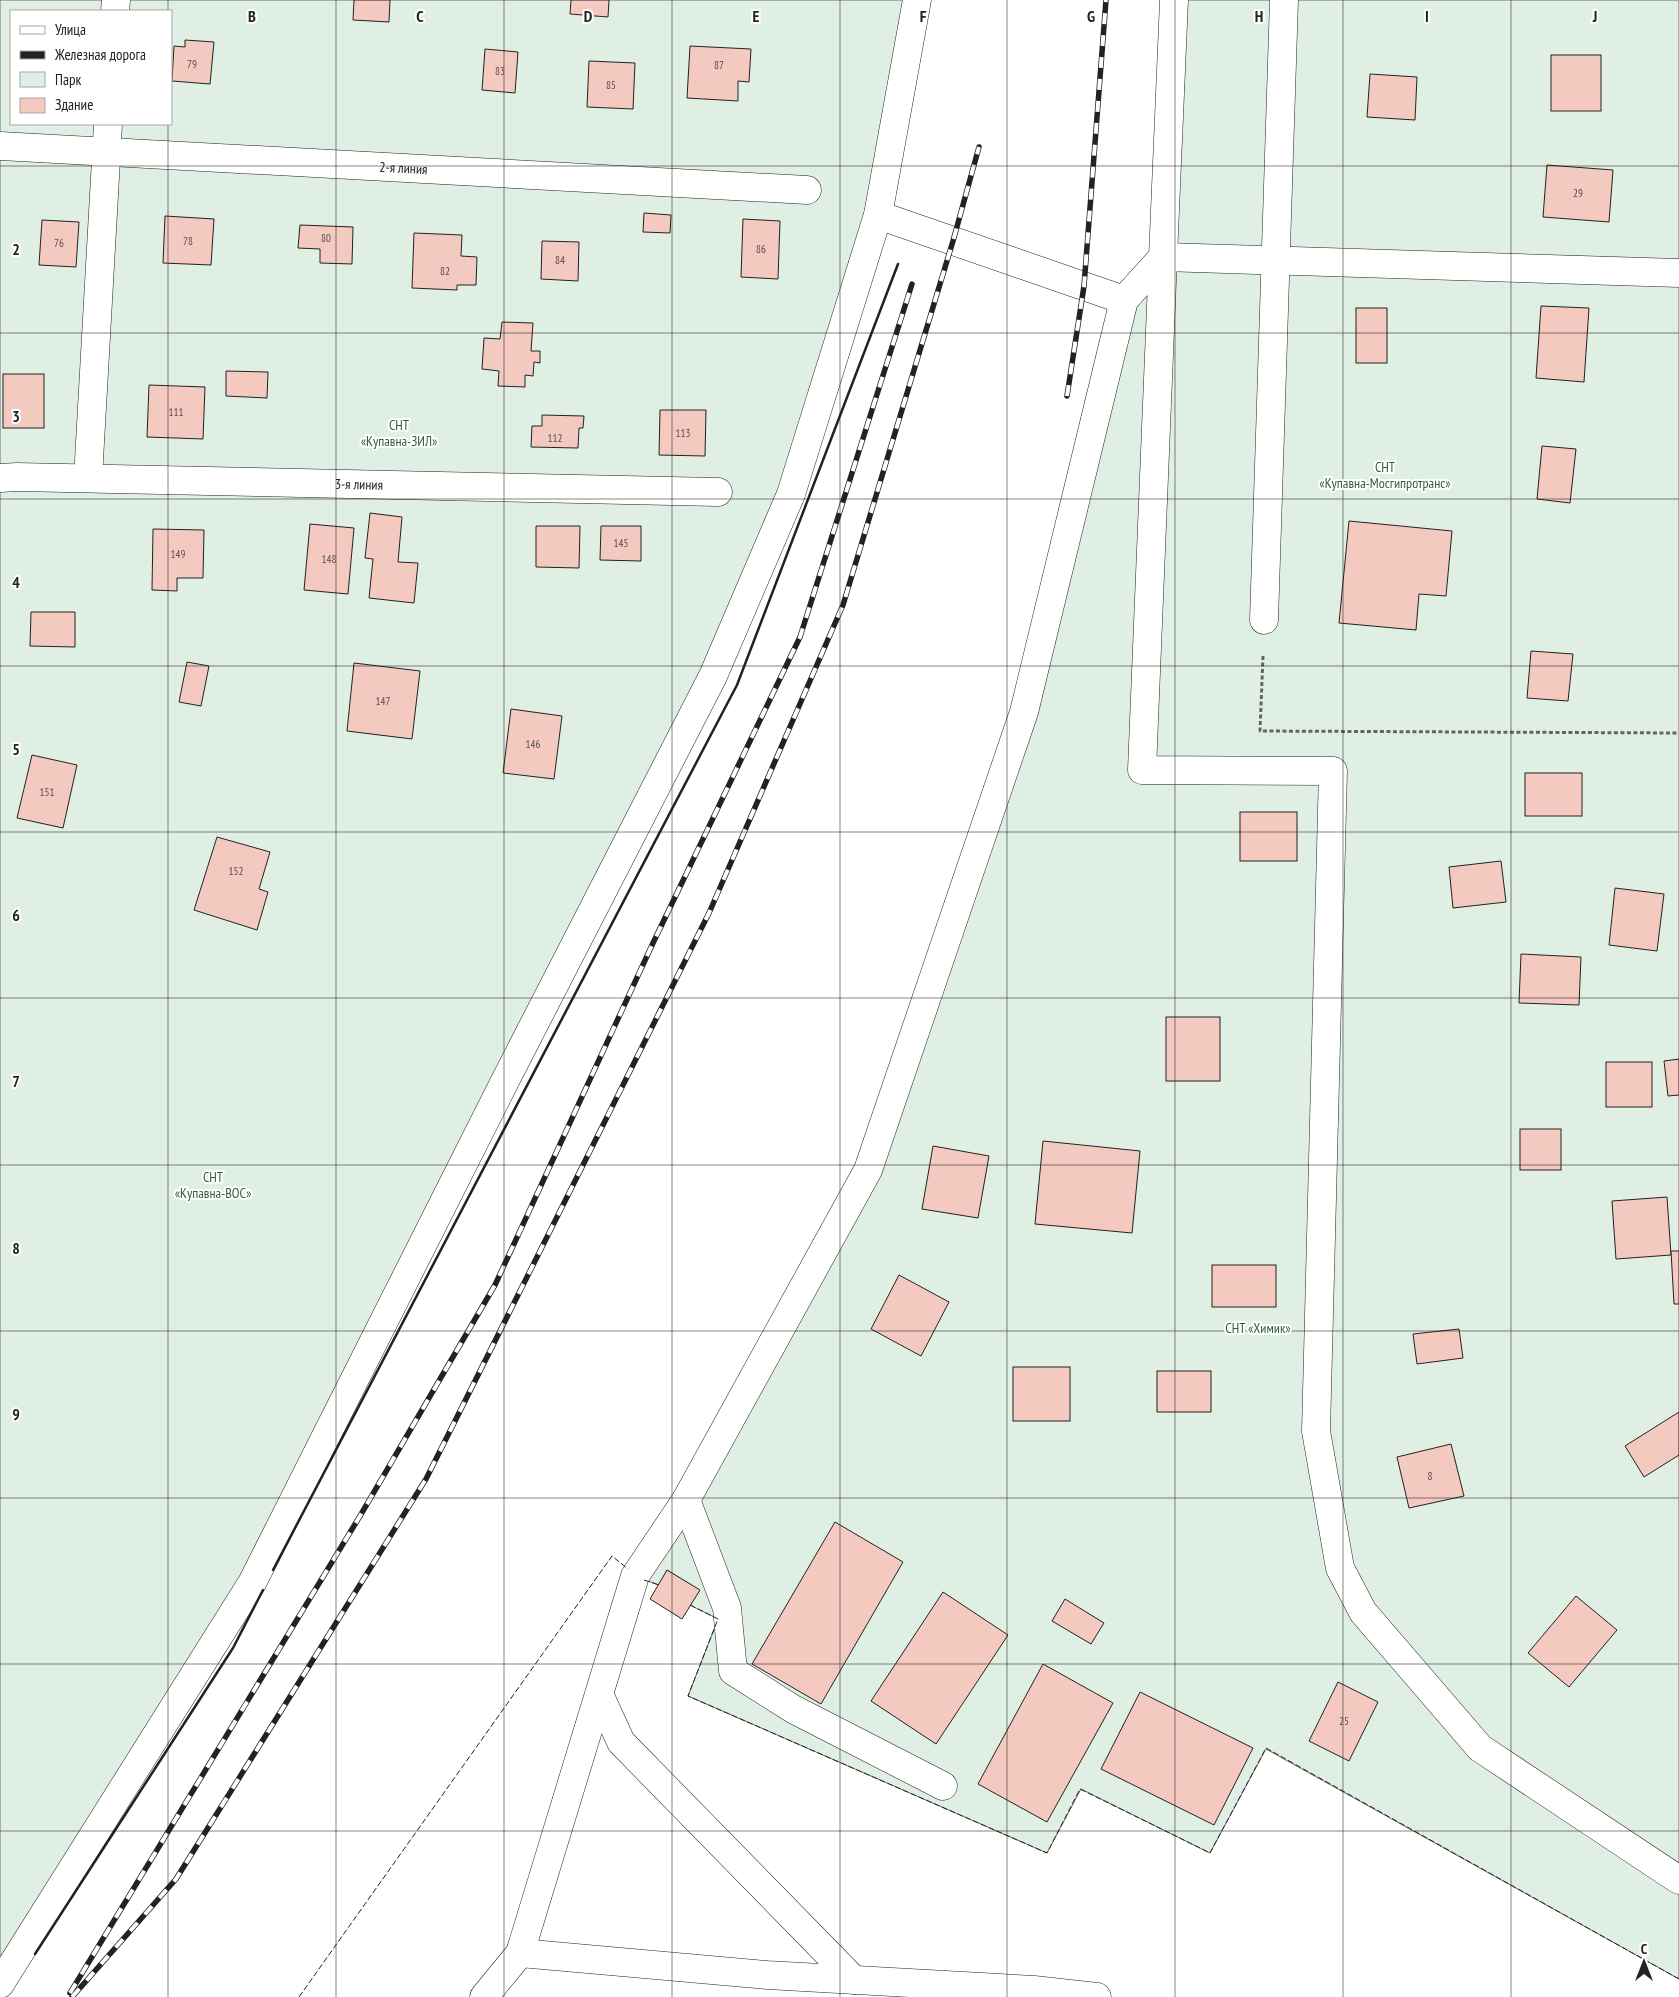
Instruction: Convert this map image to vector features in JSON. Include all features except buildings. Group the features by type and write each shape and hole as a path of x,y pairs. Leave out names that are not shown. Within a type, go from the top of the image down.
{"street":[{"path":"0,1984 252,1583 506,1079 713,676 791,494 878,215 917,0"},
{"path":"1174,0 1142,770 1333,771 1316,1431 1340,1568 1363,1612 1480,1748 1679,1880"},
{"path":"1264,620 1284,0"},
{"path":"88,478 108,125"},
{"name":"2-я линия","path":"0,146 806,190"},
{"path":"878,215 1124,300"},
{"path":"484,1997 520,1953 636,1576 686,1500 868,1170 1024,712 1124,300 1163,257 1679,273"},
{"name":"3-я линия","path":"0,478 88,478 718,492"},
{"path":"686,1500 727,1608 733,1671 793,1709 944,1786"},
{"path":"600,1696 621,1742 854,1980"},
{"path":"520,1953 767,1975 1034,1990 1097,1997"}],"path":[{"path":"1264,620 1260,731 1679,733"}],"green space":[{"name":"СНТ «Купавна-ЗИЛ»","path":"0,0 917,0 878,215 791,494 252,1583 0,1984"},
{"name":"СНТ «Химик»","path":"1174,0 1679,0 1679,1979 1266,1749 1210,1853 1081,1789 1047,1853 688,1696 718,1619 690,1605 699,1590 667,1570 659,1585 635,1576 868,1170 1005,768 1124,300 1163,257"}],"railway":[{"path":"1067,396 1084,286 1106,0"},
{"path":"72,1997 176,1879 426,1479 709,913 843,605 953,241 979,147"},
{"path":"70,1993 360,1516 495,1285 653,943 800,637 912,284"}],"fence":[{"path":"299,1997 612,1556 628,1569"},
{"path":"644,1580 659,1585"},
{"path":"690,1605 718,1619 688,1696 1047,1853 1080,1789 1210,1853 1266,1748 1679,1979"}],"wall":[{"path":"273,1570 737,685 898,264"},
{"path":"35,1954 233,1648 263,1590"}],"park label":[{"name":"СНТ «Купавна-Мосгипротранс»","path":"1385,476"},
{"name":"СНТ «Купавна-ВОС»","path":"213,1186"}]}
